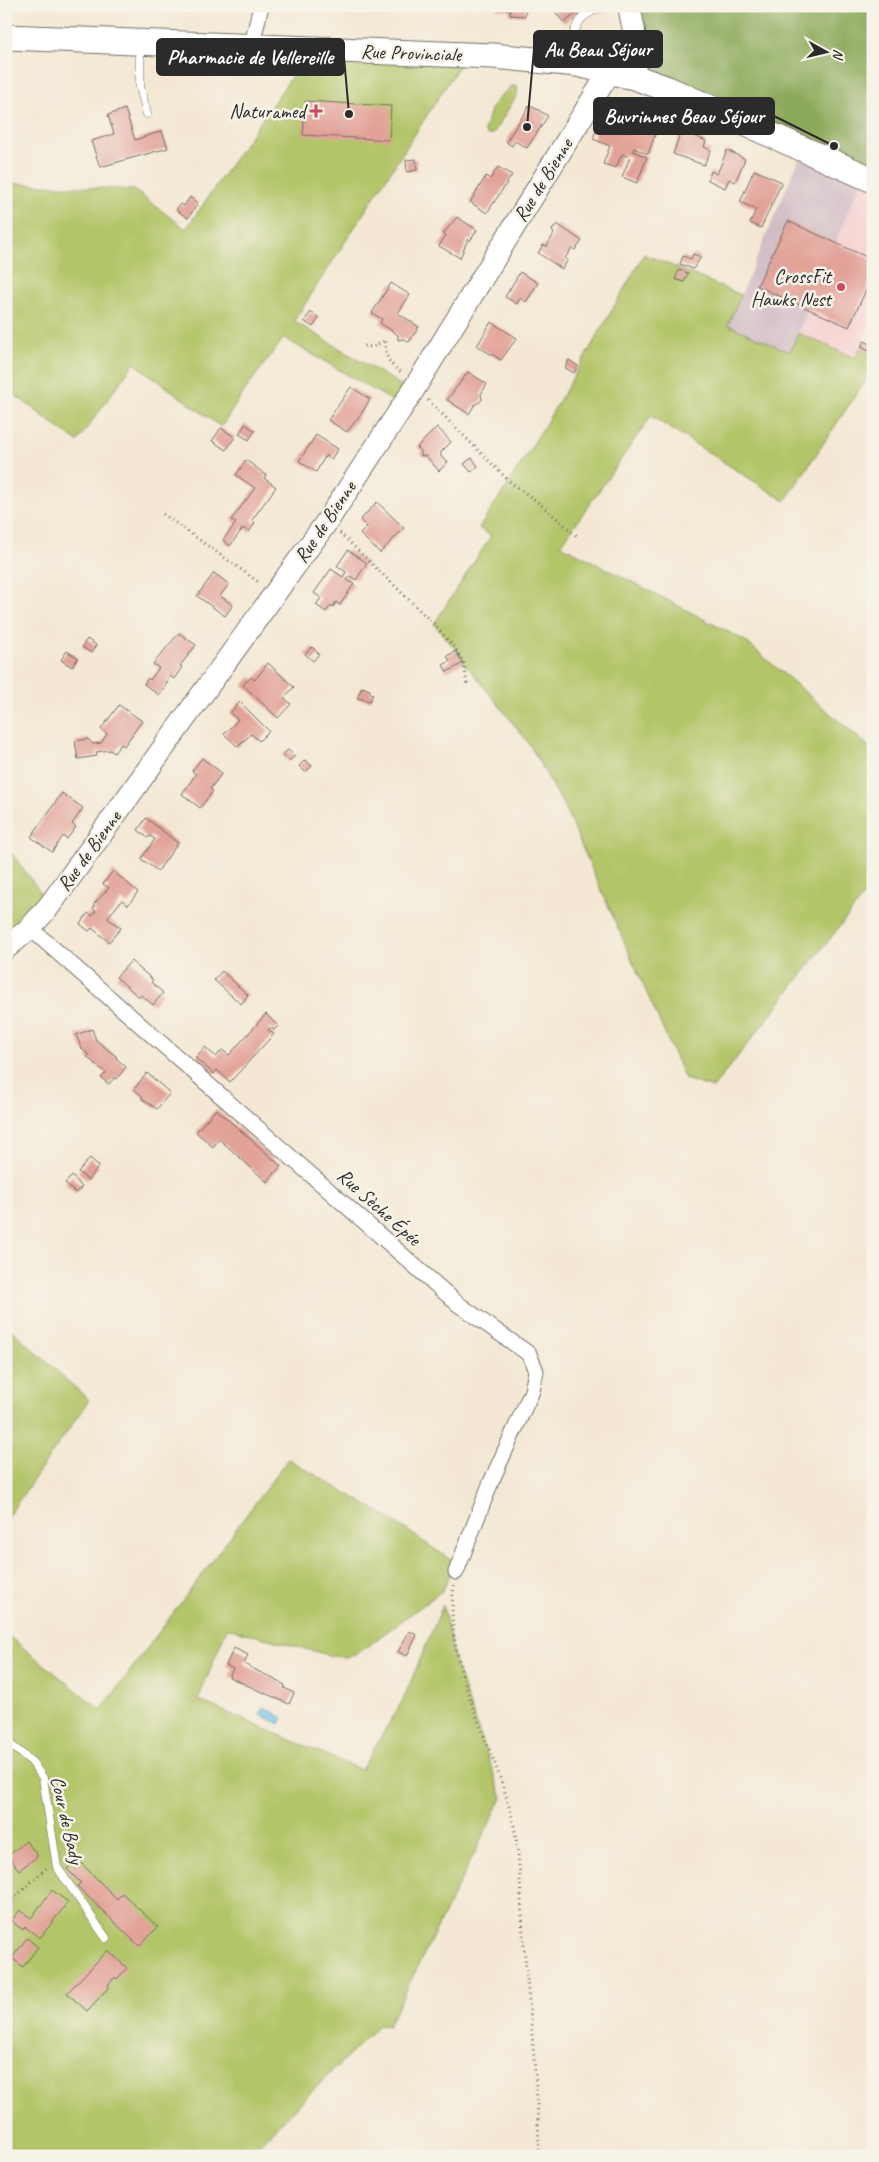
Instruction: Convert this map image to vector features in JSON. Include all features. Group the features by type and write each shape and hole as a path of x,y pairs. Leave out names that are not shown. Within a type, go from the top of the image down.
{"main road":[{"name":"Rue Provinciale","path":"6,37 493,56 570,63 634,77 668,89 873,180"}],"street":[{"path":"251,48 261,6"},
{"path":"629,6 634,31 634,77"},
{"name":"Rue de Bienne","path":"6,948 30,928 61,889 328,520 417,385 610,71"},
{"name":"Rue Sèche Épée","path":"30,928 458,1304 529,1354 536,1370 532,1391 491,1482 456,1572"}],"lane":[{"path":"570,63 577,23 589,12 608,6"},
{"path":"140,43 140,87 147,114"},
{"name":"Cour de Bady","path":"6,1741 32,1762 43,1778 57,1868 106,1938"}],"path":[{"path":"364,346 379,346 386,340 385,350 391,365 417,385 510,482 539,503 577,536"},
{"path":"163,514 275,594"},
{"path":"328,520 434,624 457,651 464,664 467,684"},
{"path":"456,1572 452,1600 458,1656 512,1814 517,1848 532,2035 539,2156"},
{"path":"9,1903 56,1858"}],"shaded area":[{"path":"803,149 863,176 790,352 728,325"},
{"path":"863,176 873,180 873,317 855,358 798,333"}],"green space":[{"path":"629,6 873,6 873,180 634,77"},
{"path":"310,50 466,55 294,321 412,392 403,407 284,338 250,383 221,427 134,363 77,442 6,388 6,183 134,190 186,229"},
{"path":"511,86 518,87 517,95 493,134 487,135 484,131 493,104"},
{"path":"644,254 741,295 728,325 790,352 798,333 855,358 860,348 873,354 873,369 785,501 651,416 561,545 744,640 873,750 873,884 713,1088 685,1079 563,804 528,742 434,624 491,536 479,528 544,427"},
{"path":"6,846 50,905 6,943"},
{"path":"6,1325 89,1400 6,1519"},
{"path":"288,1459 386,1516 455,1563 443,1590 357,1654 346,1657 332,1656 227,1628 198,1700 361,1770 403,1700 443,1605 455,1663 502,1798 388,2026 379,2025 247,2156 6,2156 6,1634 101,1710"}],"water":[{"path":"264,1707 283,1718 280,1724 260,1715"}],"building":[{"path":"497,6 526,6 525,16 510,15 510,10 497,9"},
{"path":"551,6 585,6 564,23"},
{"path":"305,101 391,106 389,140 303,135"},
{"path":"530,105 548,116 527,148 515,141 512,146 507,143 509,137"},
{"path":"624,108 660,122 648,154 634,148 633,151 647,157 637,183 622,177 630,157 622,154 616,168 603,164 610,146 593,139 599,122 608,126 610,121 618,124"},
{"path":"125,109 135,140 162,131 168,148 100,167 91,141 114,134 108,115"},
{"path":"681,130 706,141 704,147 711,150 704,165 673,154"},
{"path":"727,150 745,159 735,182 729,179 725,188 708,180 711,171 717,174"},
{"path":"416,159 417,170 407,172 406,160"},
{"path":"498,167 512,175 487,213 470,202 486,176 490,179"},
{"path":"754,170 782,182 761,228 750,223 756,209 740,202"},
{"path":"190,197 198,203 188,218 176,210 180,204 184,206"},
{"path":"457,217 477,230 470,241 468,239 460,258 439,246 446,235 443,234"},
{"path":"788,221 873,260 873,275 849,327 757,286"},
{"path":"557,224 582,241 575,250 572,248 565,258 568,260 562,269 538,253 543,245 547,246 554,234 552,230"},
{"path":"693,254 701,257 693,269 680,264 683,256 691,259"},
{"path":"679,270 688,273 684,282 675,279"},
{"path":"520,272 538,283 526,302 520,298 517,304 505,297"},
{"path":"391,283 410,295 398,313 419,327 409,342 404,339 398,340 398,335 380,323 382,319 372,313"},
{"path":"311,312 319,318 313,327 304,321"},
{"path":"491,322 517,338 501,360 477,346"},
{"path":"864,341 873,345 873,353 861,347"},
{"path":"569,360 578,366 574,373 565,368"},
{"path":"468,372 487,384 481,394 482,399 475,404 469,414 447,400"},
{"path":"351,387 370,399 347,432 328,420"},
{"path":"245,424 255,431 249,440 239,434"},
{"path":"437,427 451,442 441,452 441,457 448,462 439,471 426,456 421,456 421,451 417,447"},
{"path":"221,428 235,437 226,450 212,441"},
{"path":"316,435 338,449 331,459 326,455 316,472 299,461"},
{"path":"472,458 478,466 471,472 464,464"},
{"path":"246,460 266,475 264,478 276,487 252,520 255,523 249,532 243,528 230,546 223,540 236,523 231,520 255,488 236,475"},
{"path":"377,502 404,528 380,553 360,534 367,527 360,520"},
{"path":"348,550 367,563 356,580 350,576 347,580 354,584 340,605 336,602 326,612 316,605 321,598 314,593 331,569 343,577 346,572 337,566"},
{"path":"214,573 229,584 220,596 233,605 225,616 197,596"},
{"path":"179,633 196,645 180,666 182,667 174,679 170,676 166,681 168,682 159,695 144,684 148,678 150,680 159,668 153,664"},
{"path":"87,639 96,645 91,653 82,647"},
{"path":"312,647 319,654 313,661 305,654"},
{"path":"67,651 78,658 72,667 61,660"},
{"path":"456,651 463,663 447,672 443,665 450,661 447,656"},
{"path":"268,663 294,687 284,698 291,704 278,718 243,685 251,677 255,680"},
{"path":"362,687 370,690 370,693 373,694 370,701 357,698"},
{"path":"240,702 269,731 259,741 251,734 238,747 224,734 238,720 230,713"},
{"path":"119,705 142,721 124,746 121,744 114,753 110,750 96,752 97,756 78,759 75,741 88,739 93,744 101,743 107,734 101,729"},
{"path":"288,750 295,756 289,761 282,755"},
{"path":"202,758 222,773 210,789 213,791 200,808 182,794 196,774 192,771"},
{"path":"305,760 312,766 305,772 299,766"},
{"path":"62,793 83,808 72,824 76,827 67,839 63,836 52,852 31,837"},
{"path":"146,818 178,843 158,871 141,859 155,839 150,836 148,838 138,830"},
{"path":"113,871 138,892 128,905 122,900 107,918 121,928 109,942 92,928 89,931 80,924 88,913 92,916 96,911 93,909 95,906 93,905 109,888 103,884"},
{"path":"131,961 153,980 151,982 163,993 153,1005 141,995 139,997 116,977"},
{"path":"222,971 248,995 241,1004 214,980"},
{"path":"266,1014 278,1026 274,1030 271,1027 268,1030 274,1034 230,1082 217,1070 214,1074 195,1058 205,1047 216,1057 222,1050 229,1055"},
{"path":"92,1029 96,1040 126,1067 117,1079 115,1077 109,1084 101,1078 106,1073 87,1057 89,1055 82,1049 76,1035"},
{"path":"147,1073 170,1093 157,1109 142,1099 143,1097 134,1089"},
{"path":"216,1109 281,1166 267,1182 219,1139 213,1147 196,1132"},
{"path":"90,1158 99,1166 88,1180 78,1172"},
{"path":"72,1176 82,1187 75,1193 65,1183"},
{"path":"409,1631 417,1635 407,1656 398,1652"},
{"path":"234,1648 248,1655 244,1664 285,1685 284,1688 294,1693 289,1704 229,1677 233,1669 226,1665"},
{"path":"26,1841 38,1856 19,1870 8,1856"},
{"path":"77,1859 117,1899 122,1893 158,1927 139,1946 77,1886 81,1883 67,1869"},
{"path":"52,1890 68,1902 40,1938 25,1927 23,1930 11,1921 20,1910 31,1918"},
{"path":"27,1938 38,1947 23,1967 12,1958"},
{"path":"108,1950 127,1968 117,1979 115,1977 108,1985 109,1987 87,2011 67,1993"}],"place":[{"name":"Naturamed","path":"316,111"},
{"name":"Pharmacie de Vellereille","path":"349,114"},
{"name":"Au Beau Séjour","path":"527,127"},
{"name":"Buvrinnes Beau Séjour","path":"834,146"},
{"name":"CrossFit Hawks Nest","path":"841,287"}]}
